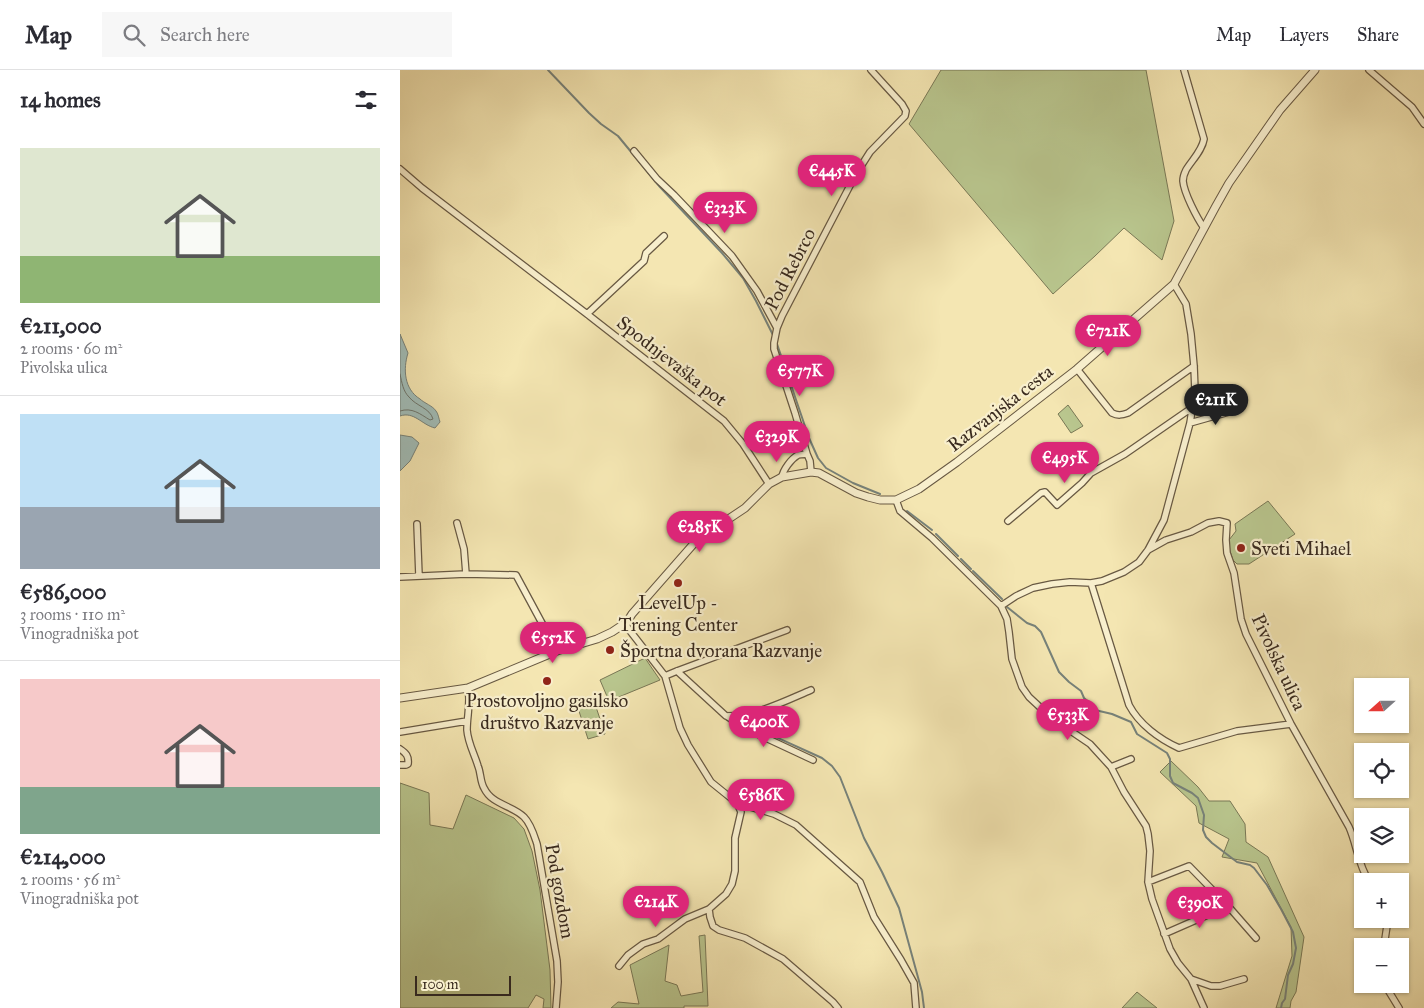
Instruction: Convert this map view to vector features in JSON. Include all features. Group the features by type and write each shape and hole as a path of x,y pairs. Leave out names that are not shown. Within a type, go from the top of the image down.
{"street":[{"name":"Pod Rebrco","path":"777,332 782,316 856,174 870,152 905,116 906,111 902,104 872,70"},
{"path":"1184,70 1204,140 1183,178 1184,186 1198,219 1204,228"},
{"name":"Razvanjska cesta","path":"896,500 919,489 953,465 1077,369 1174,284 1230,182 1274,119 1315,70"},
{"path":"1369,70 1412,107 1424,124"},
{"path":"634,150 657,179 732,256 757,291 777,332 774,349 806,454 810,461 811,472"},
{"name":"Spodnjevaška pot","path":"400,169 724,421 743,444 769,484"},
{"name":"Spodnjevaška pot","path":"587,314 644,261 646,253 664,236"},
{"path":"1001,606 1033,588 1070,582 1092,583 1102,581 1124,572 1139,562 1148,550 1164,520 1190,422 1195,391 1191,334 1186,304 1174,284"},
{"path":"1077,369 1112,413 1122,415 1128,413 1194,366"},
{"path":"1008,521 1041,493 1045,492 1057,505 1091,473 1125,454 1193,407"},
{"path":"1190,422 1236,410"},
{"path":"782,477 783,472 796,457 806,454"},
{"path":"400,698 468,688 556,651 597,639 627,624 632,614 697,540 745,508 769,484 782,477 811,472 819,473 856,493 880,500 896,500 900,511 932,538 1001,606 1009,632 1012,659 1022,686 1029,697 1056,721 1090,744 1111,767 1124,792 1146,826 1150,851 1148,882 1164,934 1178,963 1191,979 1204,1008"},
{"name":"Pivolska ulica","path":"1148,550 1166,540 1191,532 1208,523 1218,521 1227,523 1227,553 1234,573 1241,619 1246,634 1291,724 1349,827 1364,873"},
{"path":"457,523 464,549 466,574"},
{"path":"417,524 419,576"},
{"path":"400,577 466,574 516,575 556,651"},
{"path":"1092,583 1129,705 1139,721 1155,733 1179,748 1237,731 1291,724"},
{"path":"627,624 665,676 680,728 688,745 711,782 737,803 774,814 796,825 860,882 874,918 902,960 914,983 916,1008"},
{"path":"665,676 786,630"},
{"path":"676,671 726,716 749,730 813,760"},
{"name":"Pod gozdom","path":"468,688 468,740 479,767 483,788 491,798 524,817 532,830 537,844 557,962 556,1008"},
{"path":"726,716 756,713 811,690"},
{"path":"400,732 467,721"},
{"path":"400,749 407,755 408,764 406,766 400,765"},
{"path":"1111,767 1131,759"},
{"path":"619,966 628,955 643,944 658,939 685,919 709,909 726,894 732,884 735,871 735,838 741,812 737,803"},
{"path":"1148,882 1189,866 1256,938"},
{"path":"1164,934 1228,906"},
{"path":"709,909 713,926 719,930 744,938 783,959 838,1008"},
{"path":"1191,979 1211,986 1220,986 1244,979"},
{"path":"1390,993 1399,1008"}],"green space":[{"path":"941,70 1146,70 1174,221 1162,260 1124,228 1053,294 909,124"},
{"path":"1068,405 1083,426 1071,433 1058,414"},
{"path":"1268,501 1295,534 1249,564 1237,564 1233,560 1228,545 1229,540 1236,531 1235,524"},
{"path":"645,658 660,680 609,701 600,680"},
{"path":"594,701 605,734 588,739 578,708"},
{"path":"1171,761 1198,787 1209,801 1230,801 1245,824 1246,842 1268,857 1304,937 1296,992 1291,1001 1290,1008 1276,1008 1292,956 1291,927 1257,863 1222,857 1229,839 1199,823 1196,806 1160,772"},
{"path":"400,783 429,793 430,825 453,829 466,795 514,818 524,829 532,851 540,890 550,970 551,1008 543,1008 544,999 536,995 528,1008 400,1008"},
{"path":"705,935 708,1006 684,1006 684,1008 611,1008 618,1002 639,1004 630,965 669,945 665,981 677,985 681,996 703,992 699,936"},
{"path":"1137,992 1157,1008 1122,1008"}],"water":[{"path":"400,334 408,353 405,372 408,384 415,395 437,412 440,422 435,428 410,415 400,416"},
{"path":"400,435 412,437 419,443 410,461 400,471"}],"waterway":[{"path":"548,70 589,113 618,136 660,187 722,253 743,278 774,337"},
{"path":"776,341 809,438 818,458 826,468 853,483 880,494"},
{"path":"907,511 932,530"},
{"path":"936,534 958,556"},
{"path":"961,559 971,569"},
{"path":"973,571 1002,599"},
{"path":"1007,607 1041,632 1059,672 1081,691 1084,698 1095,710 1112,714 1131,722 1137,734 1167,753 1170,759 1170,776 1173,783 1198,798 1204,815 1203,830 1206,837 1237,862 1254,868 1267,885 1293,932 1296,948 1293,964 1288,975 1285,999 1281,1008"},
{"path":"745,723 822,758 832,766 840,777 864,838 899,908 922,992 924,1008"}],"place":[{"name":"Sveti Mihael","path":"1241,548"},
{"name":"LevelUp - Trening Center","path":"678,583"},
{"name":"Športna dvorana Razvanje","path":"610,650"},
{"name":"Prostovoljno gasilsko društvo Razvanje","path":"547,681"}]}
